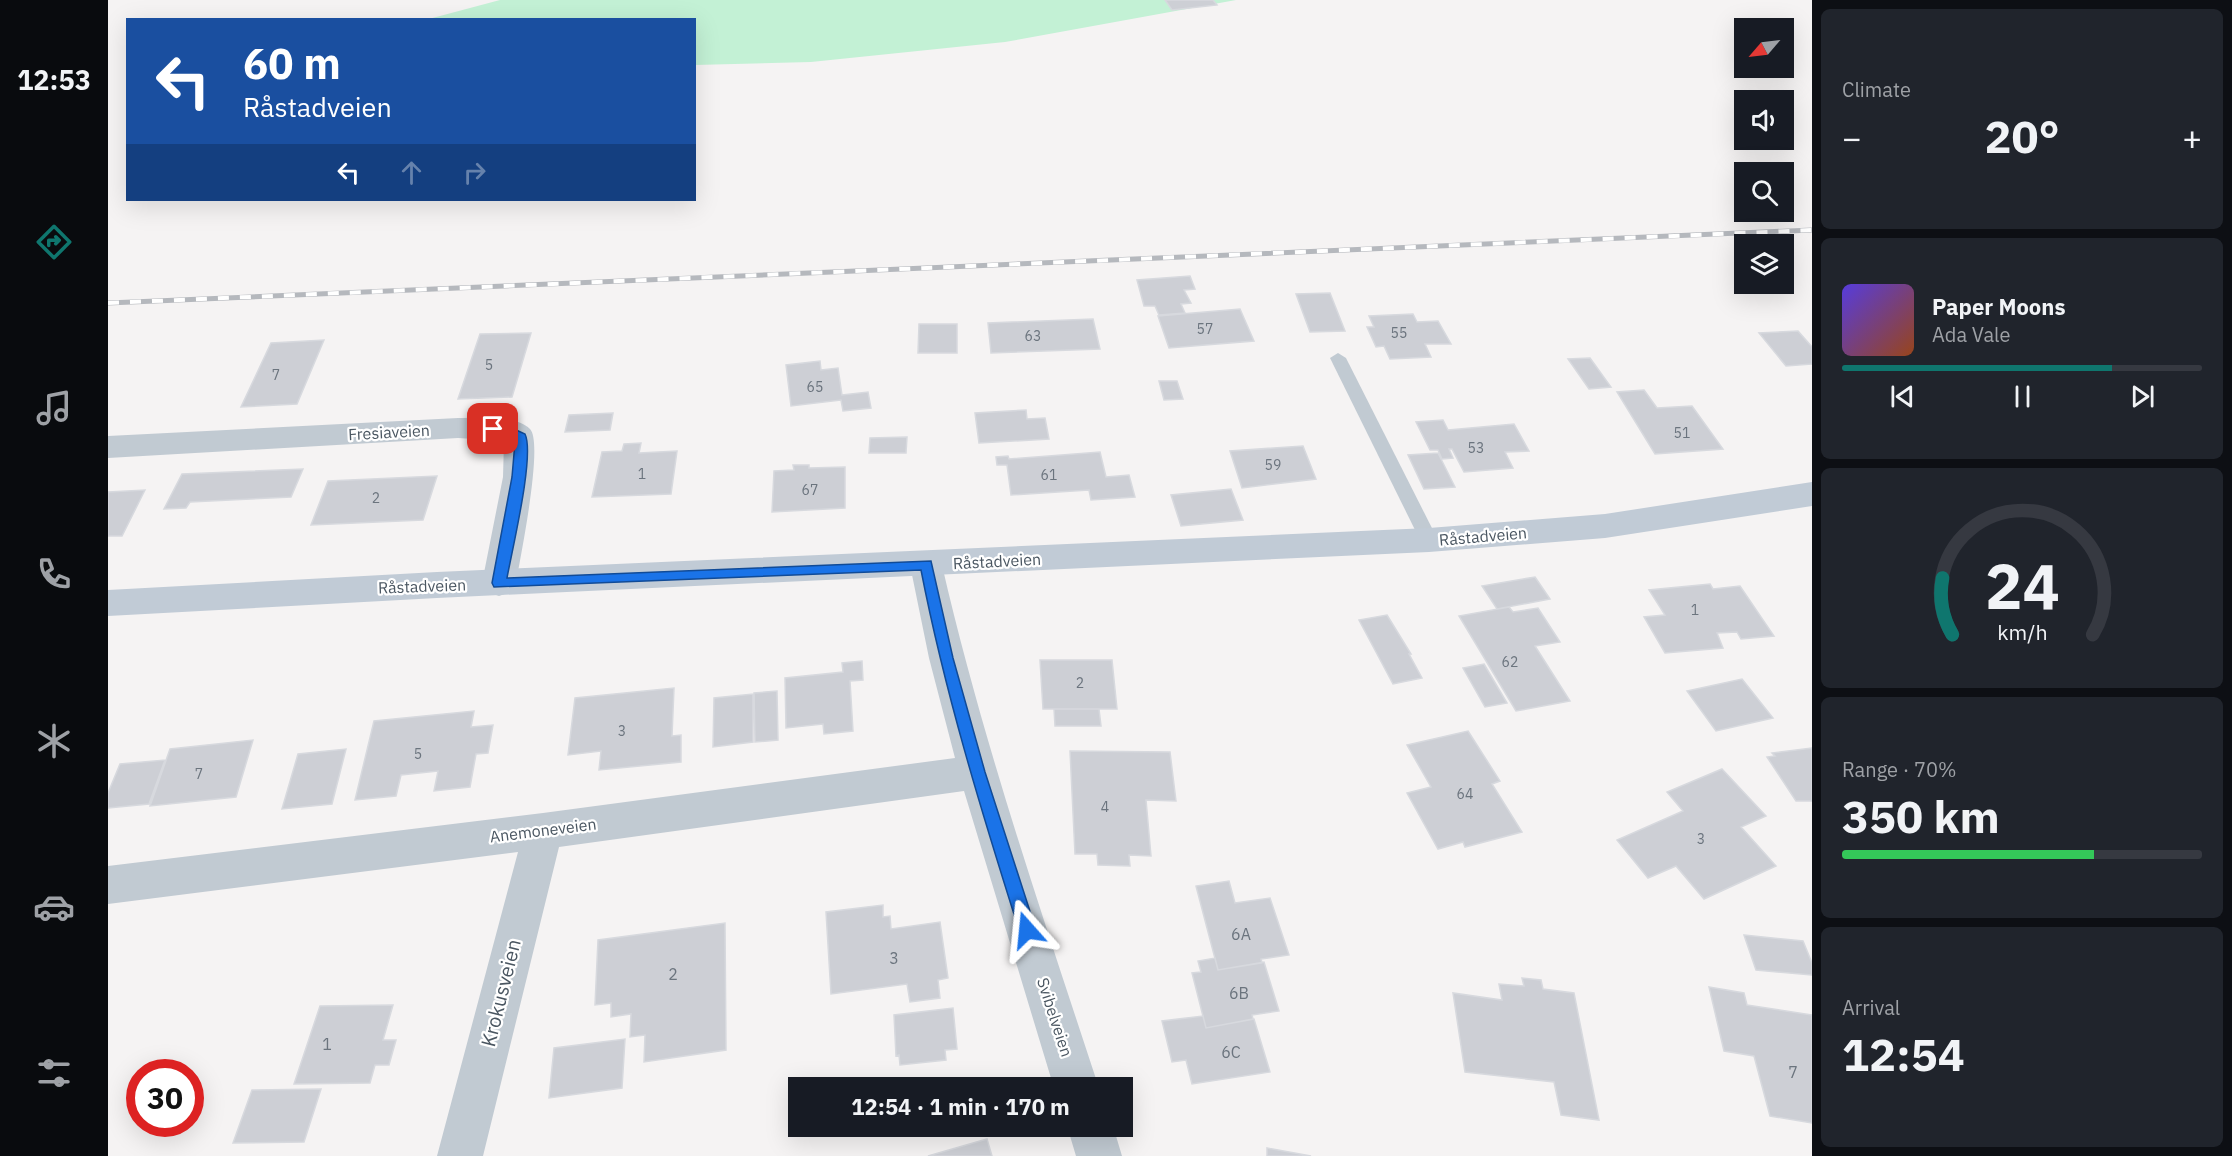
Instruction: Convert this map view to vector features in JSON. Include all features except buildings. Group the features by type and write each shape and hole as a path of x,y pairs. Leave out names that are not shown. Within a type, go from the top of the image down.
{"main road":[{"name":"Råstadveien","path":"108,603 1429,540 1605,526 1812,494"}],"street":[{"name":"Fresiaveien","path":"108,447 458,428 512,432 520,437 518,477 499,583"},
{"name":"Svibelveien","path":"926,565 946,658 977,772 1074,1077"},
{"name":"Anemoneveien","path":"108,885 543,831 977,772"},
{"name":"Krokusveien","path":"460,1156 543,831"},
{"path":"1093,1137 1099,1156"}],"lane":[{"path":"1338,358 1429,540"}],"green space":[{"path":"500,0 1236,0 1005,42 811,62 696,65 696,18 432,18"}],"railway":[{"path":"108,303 1812,230"}],"route":[{"path":"493,429 512,432 520,437 521,442 518,477 499,583 926,565 946,658 977,772 1027,930"}]}
